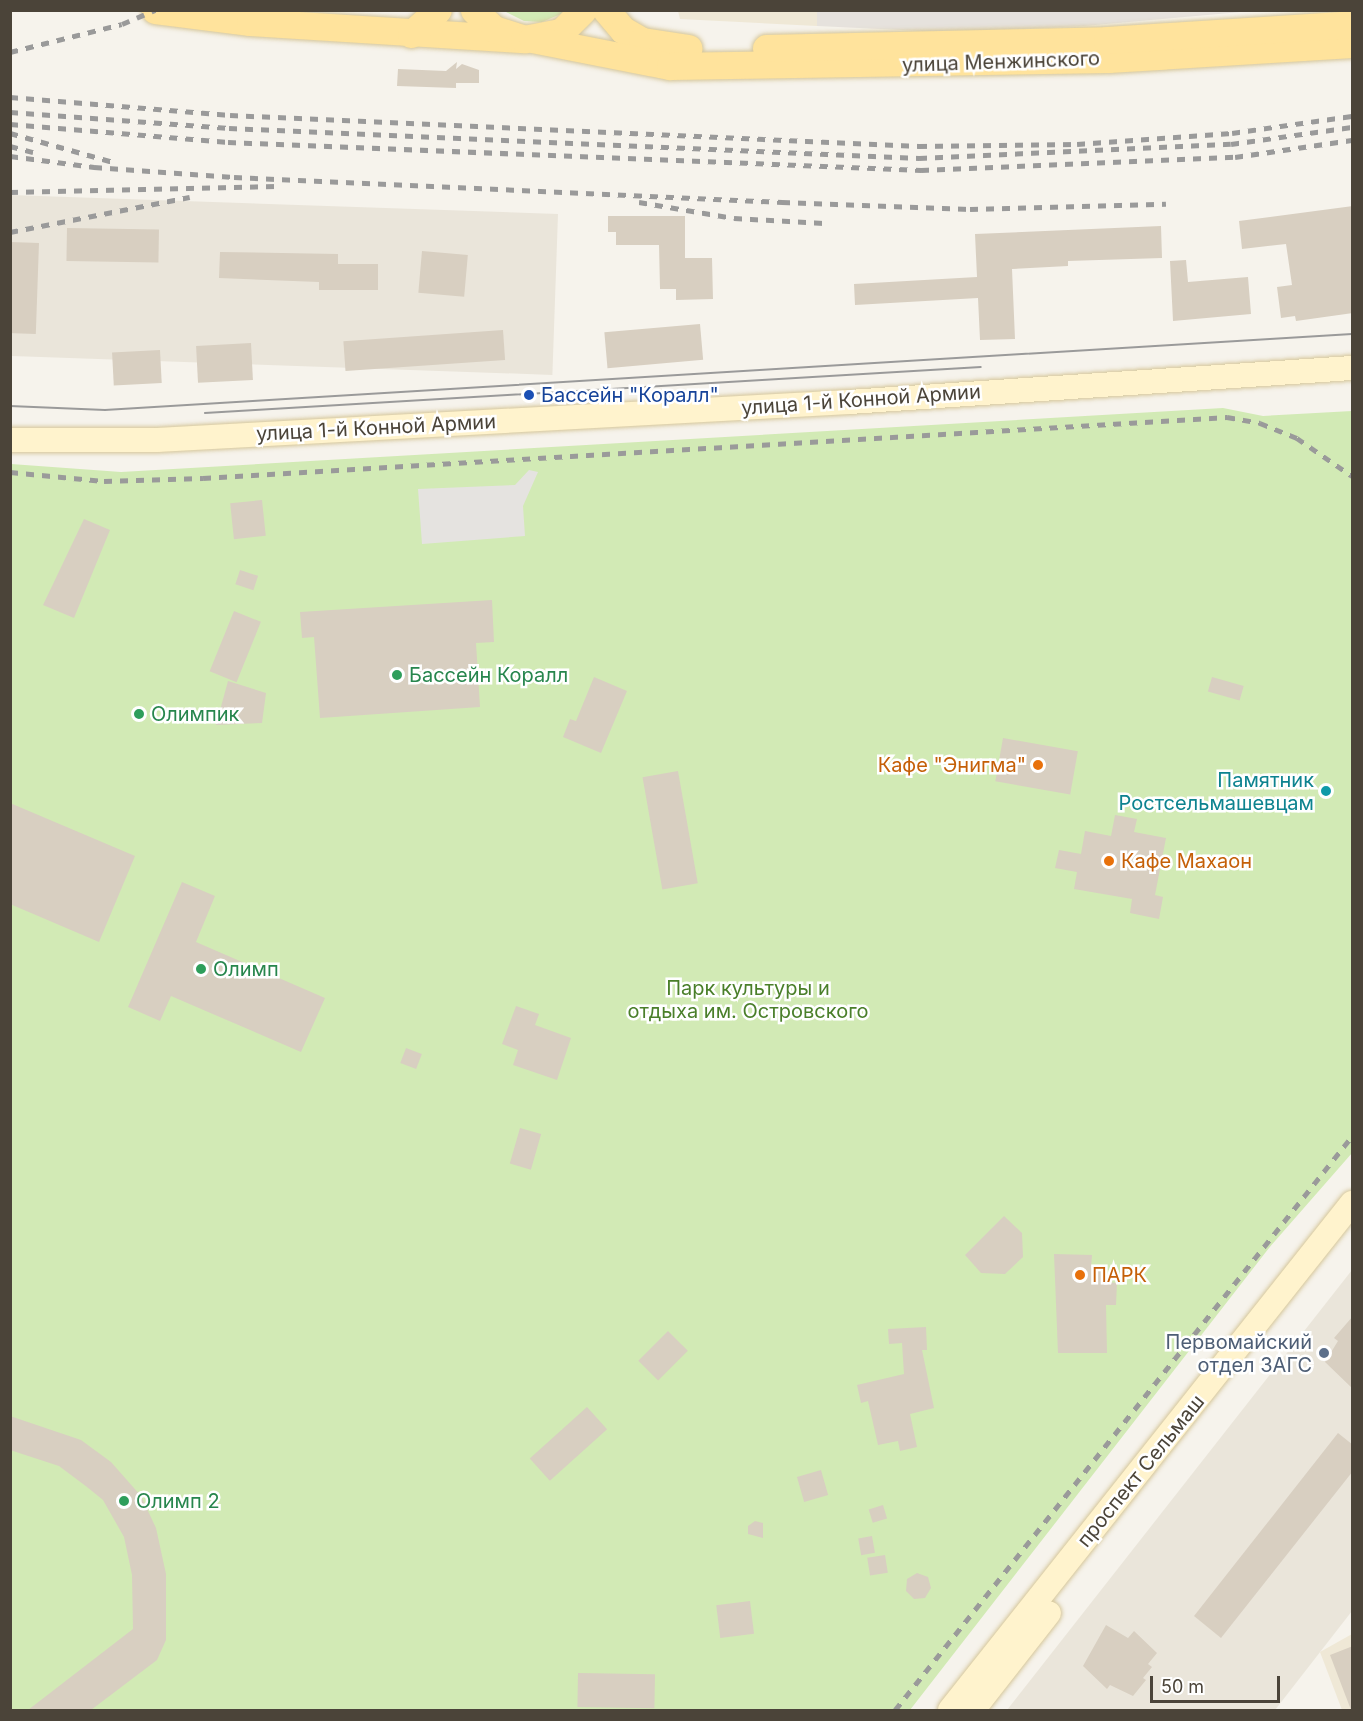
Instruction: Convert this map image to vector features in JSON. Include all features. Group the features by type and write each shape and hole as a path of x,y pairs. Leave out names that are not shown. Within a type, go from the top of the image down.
{"main road":[{"path":"155,10 411,34 528,39 654,54"},
{"path":"411,34 438,10"},
{"path":"474,10 494,29 528,39 561,32 584,10"},
{"path":"606,10 623,30 654,54"},
{"name":"улица Менжинского","path":"654,54 1084,41 1353,24"},
{"name":"улица Менжинского","path":"654,54 861,66 1108,59 1353,44"},
{"name":"улица 1-й Конной Армии","path":"10,440 169,439 838,403 1353,368"},
{"name":"проспект Сельмаш","path":"950,1710 1353,1203"},
{"name":"проспект Сельмаш","path":"973,1710 1353,1228"}],"shaded area":[{"path":"678,11 817,11 817,26 680,19"},
{"path":"817,11 1252,11 1084,26 944,32 817,26"},
{"path":"10,195 558,214 552,375 10,356"},
{"path":"529,470 538,472 523,506 525,536 422,544 418,489 515,485"},
{"path":"1352,1270 1352,1611 1275,1710 1007,1710"},
{"path":"1352,1634 1352,1710 1342,1710 1320,1652"}],"green space":[{"path":"504,11 568,11 542,22 524,21"},
{"name":"Парк культуры и отдыха им. Островского","path":"1223,408 1263,416 1352,411 1352,1153 1269,1248 910,1710 11,1710 11,464 121,472"}],"building":[{"path":"457,62 456,69 462,64 479,70 479,83 456,83 456,88 397,86 398,69 446,71"},
{"path":"1353,206 1353,313 1296,321 1295,316 1281,318 1277,287 1292,285 1286,244 1242,249 1239,221"},
{"path":"608,216 685,216 685,258 712,258 713,299 676,300 676,289 660,289 659,245 616,245 616,232 608,232"},
{"path":"1161,226 1162,258 1068,261 1068,266 1012,269 1015,339 980,340 978,298 855,305 854,284 977,277 975,234"},
{"path":"67,228 159,230 158,263 66,261"},
{"path":"10,242 39,243 36,334 10,333"},
{"path":"422,251 468,255 464,297 418,293"},
{"path":"220,252 338,254 338,264 378,264 378,290 319,290 319,282 219,278"},
{"path":"1186,260 1188,282 1248,277 1251,314 1173,321 1170,261"},
{"path":"700,324 703,360 608,368 604,332"},
{"path":"503,330 505,360 345,371 343,341"},
{"path":"251,343 253,380 198,383 196,346"},
{"path":"160,350 162,383 114,385 112,353"},
{"path":"262,500 266,536 234,539 230,503"},
{"path":"84,519 110,530 74,618 43,605"},
{"path":"240,570 258,576 253,590 235,584"},
{"name":"Бассейн Коралл","path":"492,600 494,642 476,643 480,707 320,718 314,637 302,638 300,612"},
{"path":"234,611 261,622 237,682 210,671"},
{"path":"594,677 627,691 601,753 563,737 570,719 576,721"},
{"path":"1212,677 1244,686 1240,701 1208,691"},
{"path":"228,681 266,693 262,723 216,725"},
{"path":"1003,738 1078,751 1070,795 995,781"},
{"path":"678,771 698,883 662,890 643,777"},
{"path":"10,803 135,856 99,942 10,904"},
{"name":"Кафе Махаон","path":"1115,815 1137,819 1134,832 1166,838 1155,895 1163,897 1159,919 1130,913 1132,899 1074,889 1077,872 1055,868 1059,850 1081,854 1085,831 1111,836"},
{"name":"Олимп","path":"182,882 215,896 196,942 325,998 301,1052 171,996 160,1021 128,1007"},
{"path":"516,1006 539,1014 535,1025 571,1038 557,1080 513,1065 518,1050 502,1044"},
{"path":"406,1048 422,1054 416,1069 400,1063"},
{"path":"520,1128 541,1134 531,1170 510,1164"},
{"path":"1004,1216 1022,1233 1023,1257 1005,1274 981,1273 965,1255"},
{"path":"1054,1254 1092,1255 1091,1268 1107,1268 1107,1282 1117,1283 1116,1305 1106,1305 1107,1353 1058,1353"},
{"path":"1353,1316 1353,1389 1325,1362 1338,1341 1334,1338"},
{"path":"926,1327 927,1350 922,1350 934,1408 910,1414 917,1447 900,1451 898,1441 878,1445 868,1401 861,1403 857,1385 904,1374 902,1343 889,1344 888,1329"},
{"path":"668,1331 688,1351 658,1380 638,1361"},
{"path":"587,1407 607,1429 550,1481 530,1459"},
{"path":"10,1416 81,1440 111,1462 141,1496 156,1528 166,1574 166,1640 157,1660 91,1710 28,1710 133,1629 132,1575 124,1537 103,1500 87,1487 59,1466 10,1450"},
{"path":"1338,1433 1353,1445 1353,1471 1221,1638 1194,1616"},
{"path":"821,1470 828,1495 804,1502 797,1477"},
{"path":"883,1505 887,1518 873,1523 869,1509"},
{"path":"755,1521 763,1523 763,1538 748,1534 748,1526"},
{"path":"872,1536 875,1553 861,1555 858,1538"},
{"path":"885,1555 888,1573 870,1576 867,1558"},
{"path":"917,1573 928,1577 931,1588 925,1598 914,1599 906,1591 907,1579"},
{"path":"750,1601 754,1634 720,1638 716,1605"},
{"path":"1106,1625 1128,1638 1134,1631 1157,1653 1148,1664 1152,1667 1143,1678 1146,1680 1133,1696 1110,1685 1107,1689 1083,1666"},
{"path":"1353,1646 1353,1710 1351,1710 1330,1655"},
{"path":"578,1673 655,1674 654,1708 577,1707"}],"tram line":[{"path":"10,406 105,410 1352,334"},
{"path":"205,413 981,367"}],"railway":[{"path":"10,52 122,24 155,10"},
{"path":"10,97 230,115 919,146 1077,144 1232,133 1352,116"},
{"path":"10,112 229,128 919,158 1231,144 1352,127"},
{"path":"10,124 228,142 921,170 1235,157 1352,140"},
{"path":"10,133 117,163"},
{"path":"10,146 33,152"},
{"path":"10,156 94,167 234,177 782,202 970,209 1166,204"},
{"path":"10,192 277,186"},
{"path":"10,232 190,197"},
{"path":"639,202 734,218 824,223"},
{"path":"10,472 104,481 203,478 1227,417 1260,423 1297,438 1352,476"},
{"path":"895,1710 1352,1136"}],"place":[{"name":"Бассейн \"Коралл\"","path":"529,395"},
{"name":"Бассейн Коралл","path":"397,675"},
{"name":"Олимпик","path":"139,714"},
{"name":"Кафе \"Энигма\"","path":"1038,765"},
{"name":"Памятник Ростсельмашевцам","path":"1326,791"},
{"name":"Кафе Махаон","path":"1109,861"},
{"name":"Олимп","path":"201,969"},
{"name":"ПАРК","path":"1080,1275"},
{"name":"Первомайский отдел ЗАГС","path":"1324,1353"},
{"name":"Олимп 2","path":"124,1501"}]}
